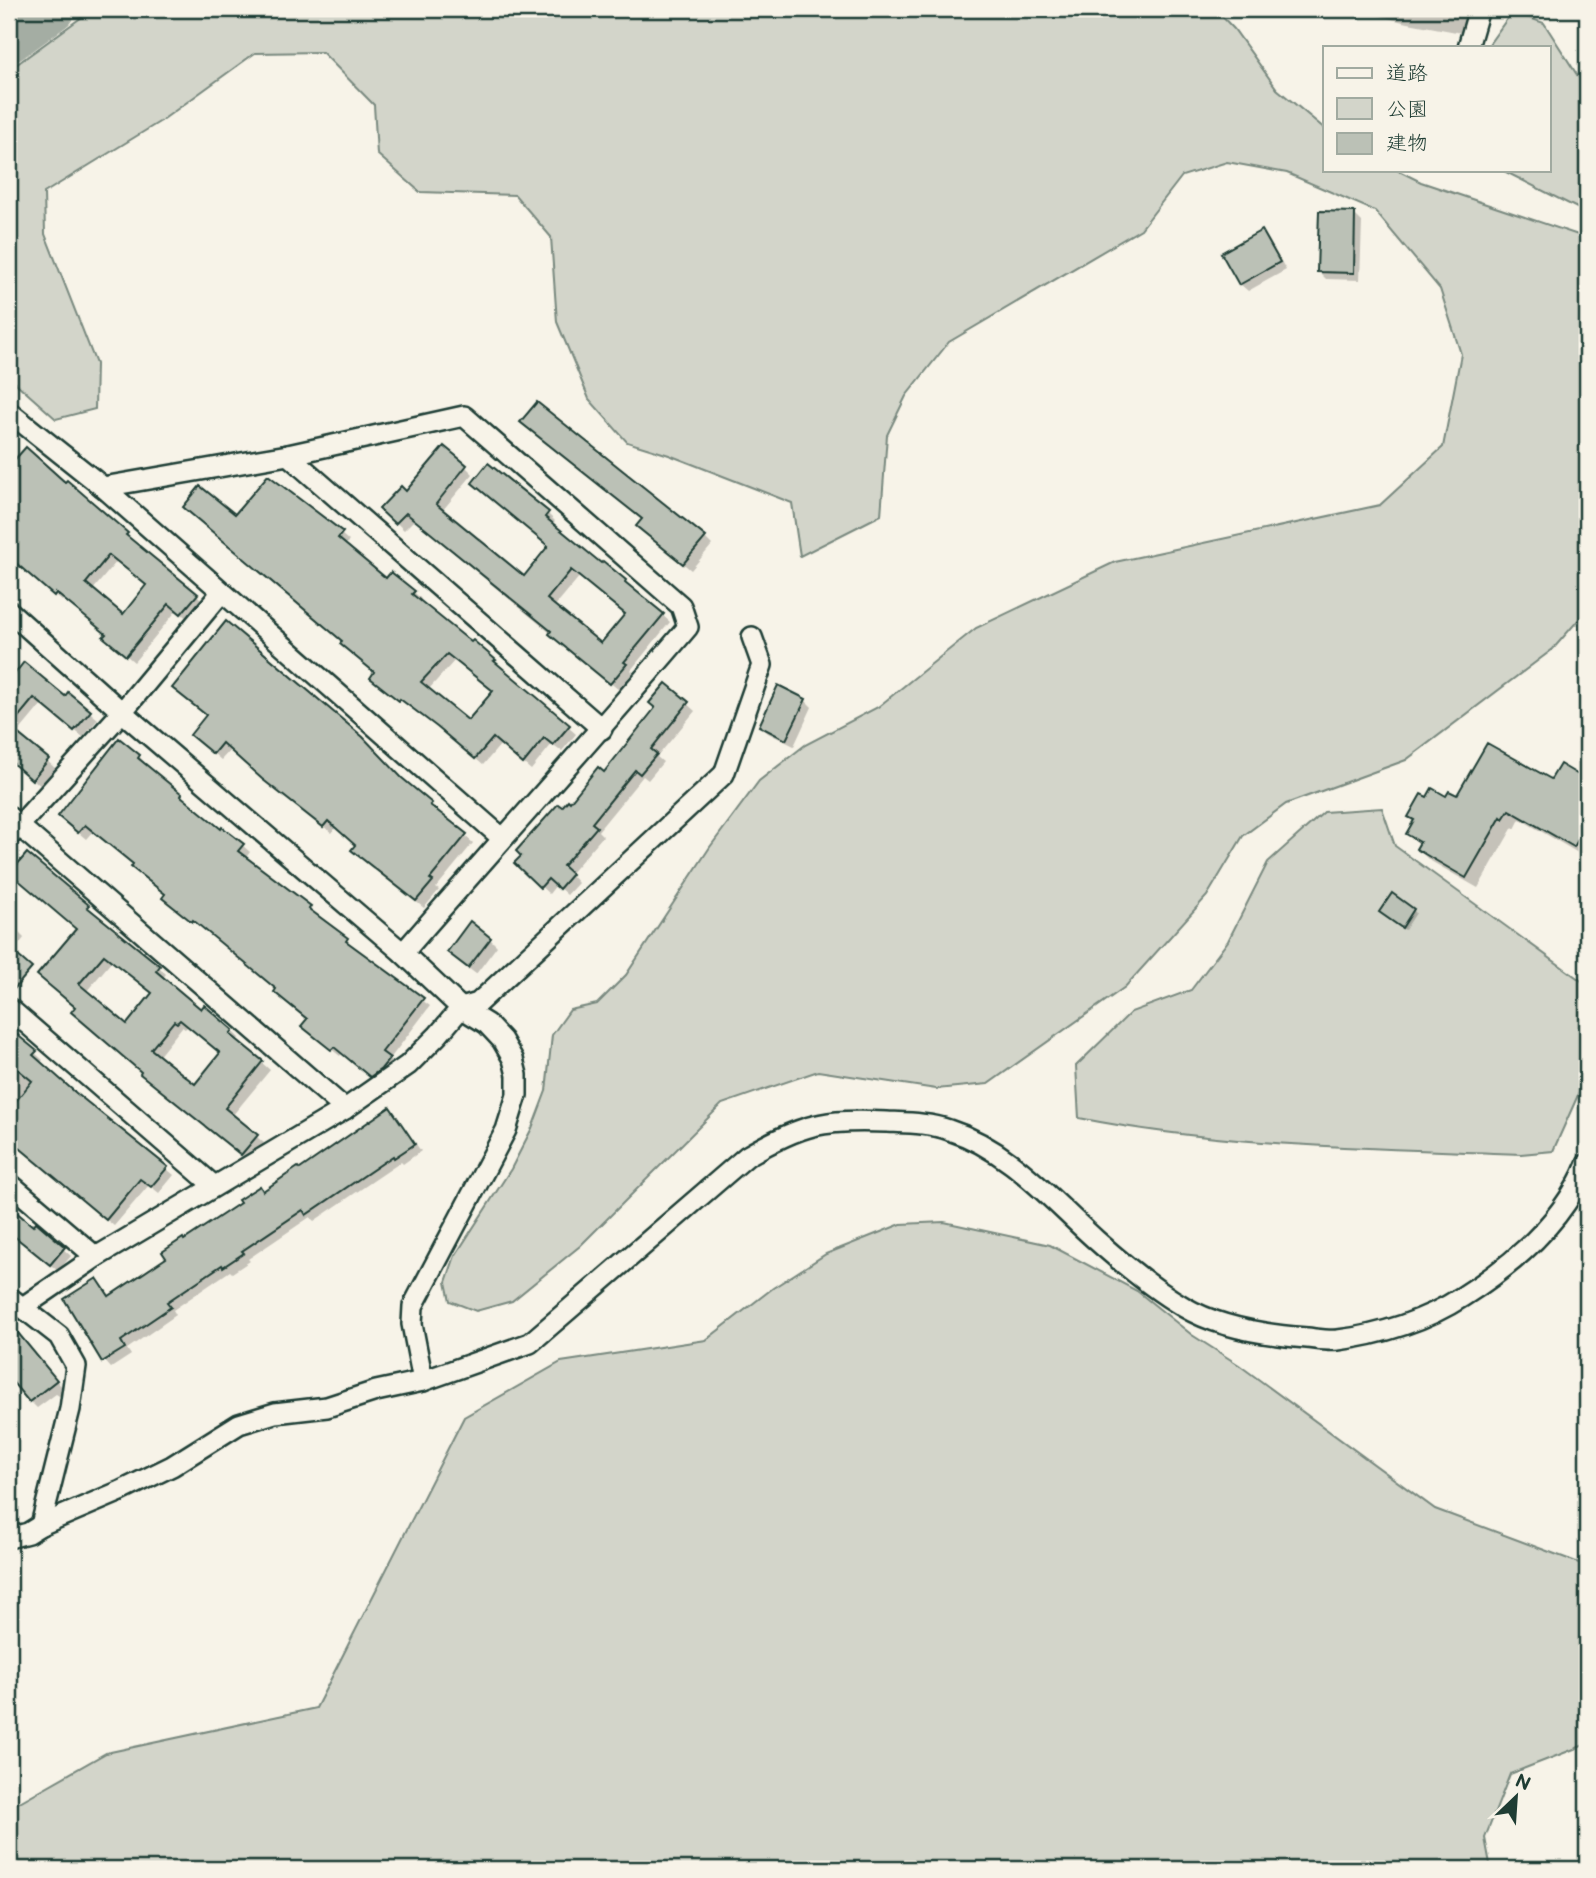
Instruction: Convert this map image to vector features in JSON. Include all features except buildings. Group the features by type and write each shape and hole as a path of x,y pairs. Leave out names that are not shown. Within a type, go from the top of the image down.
{"street":[{"path":"1468,46 1479,9"},
{"path":"9,412 103,487 502,838"},
{"path":"103,487 288,456 464,416 681,606 688,627 602,729 502,838 403,953"},
{"path":"288,456 602,729"},
{"path":"221,593 122,712 12,826 345,1109"},
{"path":"9,611 122,712 403,953 461,1008 487,1024 502,1040 513,1059 517,1075 517,1096 506,1130 413,1306 412,1324 423,1381"},
{"path":"41,1525 70,1409 76,1366 59,1336 16,1302 345,1109 408,1065 461,1008 478,1003 724,775 762,665 752,636"},
{"path":"9,1008 213,1185"},
{"path":"9,1538 28,1533 173,1466 239,1424 275,1413 327,1407 376,1391 423,1381 530,1343 747,1156 775,1139 805,1126 846,1119 917,1123 948,1129 975,1140 1024,1172 1097,1241 1186,1309 1221,1323 1284,1336 1337,1340 1390,1328 1444,1309 1494,1277 1535,1239 1568,1200 1587,1164"},
{"path":"9,1183 96,1257"}],"green space":[{"path":"93,9 1215,9 1234,29 1277,89 1323,127 1323,172 1401,172 1421,182 1587,238 1587,610 1553,649 1406,760 1286,804 1243,836 1207,896 1125,987 988,1084 936,1089 818,1071 722,1104 580,1246 512,1301 476,1311 450,1301 446,1282 455,1256 511,1169 532,1128 546,1091 552,1035 570,1010 597,1004 626,975 710,847 759,781 805,745 878,707 976,628 1115,562 1380,505 1443,447 1461,354 1440,289 1375,211 1287,173 1227,162 1182,176 1141,229 949,342 906,396 887,435 881,515 800,556 792,503 669,455 627,442 589,399 557,322 551,237 515,195 420,192 377,154 374,105 322,52 255,53 161,121 44,193 45,234 96,364 95,409 56,419 9,377 9,70"},
{"path":"1512,12 1544,23 1581,81 1587,86 1587,213 1506,172 1550,172 1550,46 1488,46"},
{"path":"1382,808 1395,846 1587,985 1587,1075 1553,1151 1521,1154 1299,1145 1188,1135 1079,1118 1076,1066 1131,1012 1191,990 1228,941 1268,862 1324,812"},
{"path":"944,1222 1050,1245 1137,1291 1192,1335 1239,1365 1435,1509 1587,1566 1587,1744 1510,1774 1485,1838 1491,1869 9,1869 9,1808 106,1753 316,1708 464,1417 561,1362 706,1340 773,1288 826,1254 901,1224"}],"waterway":[{"path":"9,41 53,9"}]}
